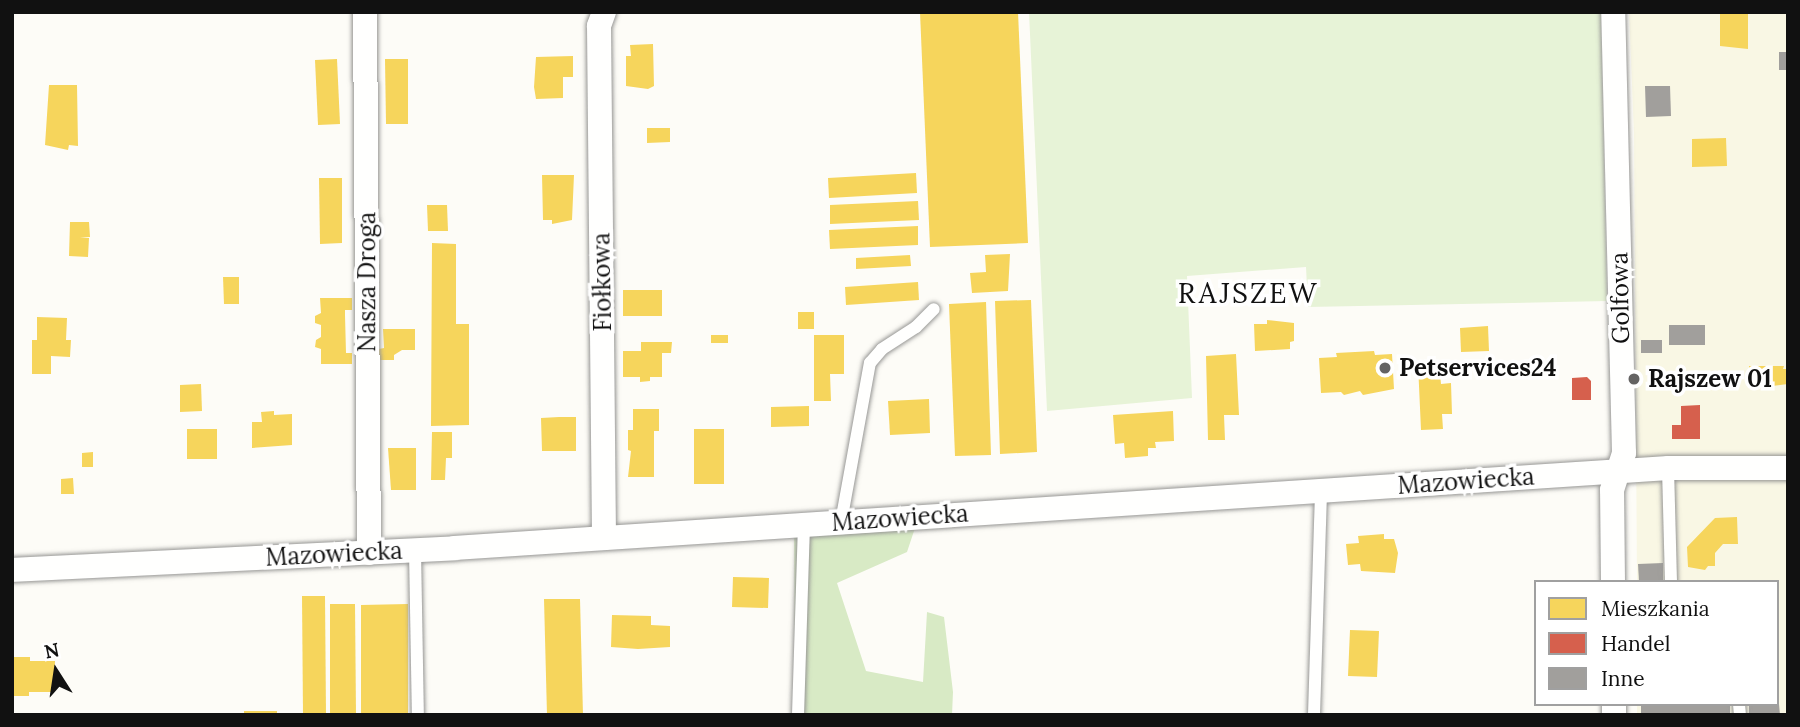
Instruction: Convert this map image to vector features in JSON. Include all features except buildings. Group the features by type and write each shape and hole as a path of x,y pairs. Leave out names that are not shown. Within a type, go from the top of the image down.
{"street":[{"name":"Nasza Droga","path":"365,12 369,552"},
{"name":"Golfowa","path":"1613,12 1624,453 1612,490 1613,580"},
{"name":"Fiołkowa","path":"601,19 604,538"},
{"name":"Mazowiecka","path":"12,570 415,550 1668,468 1788,468"}],"lane":[{"path":"841,522 870,363 882,349 916,327 934,309"},
{"path":"1668,468 1671,580"},
{"path":"1314,715 1321,490"},
{"path":"798,715 804,524"},
{"path":"415,550 418,715"}],"shaded area":[{"path":"1629,12 1788,12 1788,715 1637,715 1637,706 1779,706 1779,580 1637,580 1634,133"}],"green space":[{"path":"1029,12 1601,12 1607,301 1308,307 1306,267 1187,276 1192,398 1047,411"},
{"path":"917,522 907,552 837,583 866,671 923,682 927,612 944,617 953,692 952,715 801,715 795,675 794,530"}],"place":[{"name":"Petservices24","path":"1385,368"},
{"name":"Rajszew 01","path":"1634,379"}],"district":[{"name":"RAJSZEW","path":"1248,293"}]}
